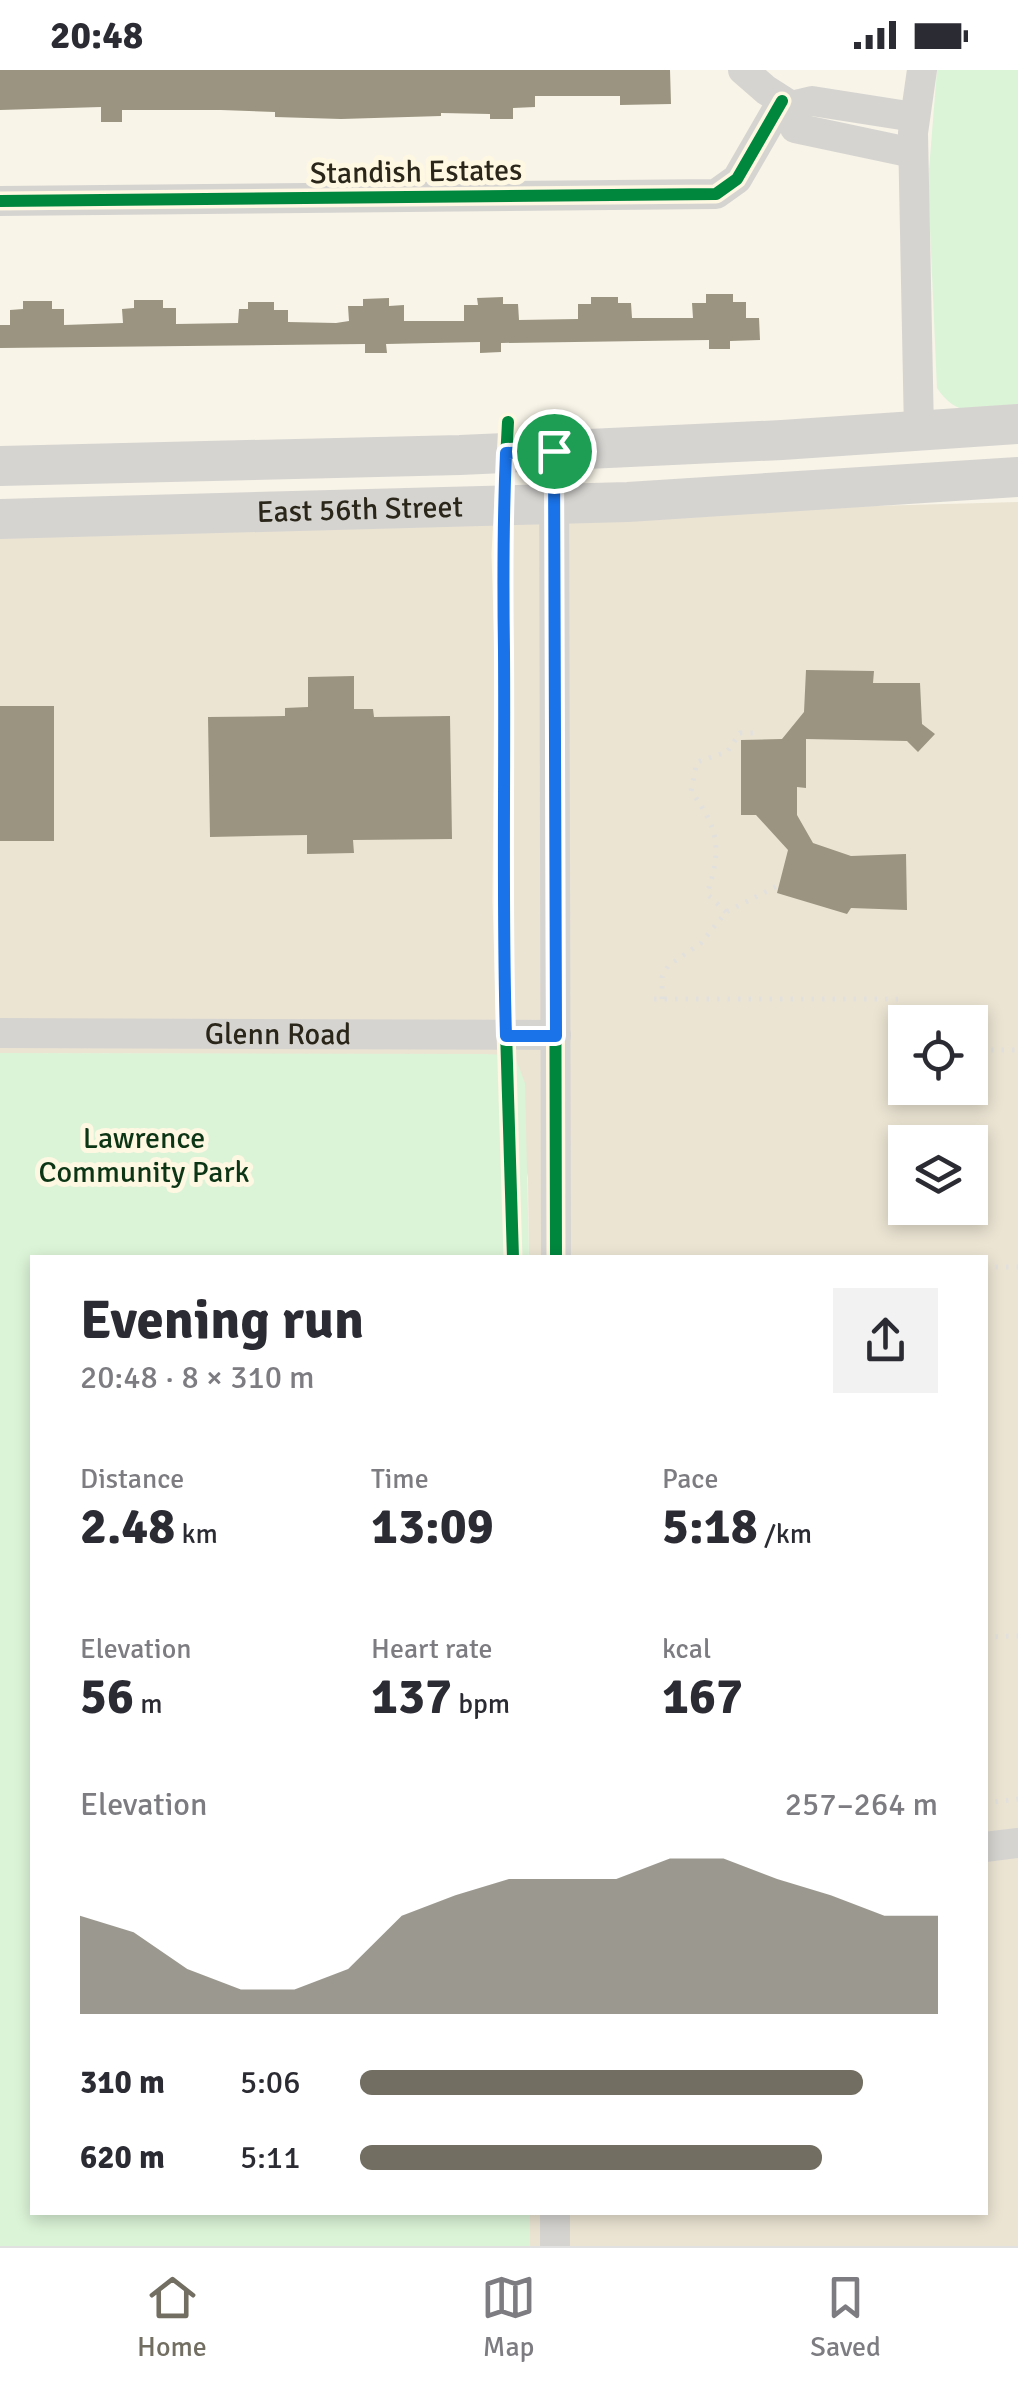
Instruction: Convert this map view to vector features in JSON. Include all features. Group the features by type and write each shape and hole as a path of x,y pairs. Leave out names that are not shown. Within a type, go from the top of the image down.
{"main road":[{"name":"East 56th Street","path":"0,466 554,451 1018,424"},
{"name":"East 56th Street","path":"0,519 556,504 780,494 1018,477"}],"street":[{"path":"744,70 786,103 796,128 913,153"},
{"path":"918,431 913,153 922,70"},
{"path":"786,103 812,100 914,117"},
{"name":"Standish Estates","path":"0,200 716,194 737,180 786,103"},
{"path":"554,451 556,1255"},
{"name":"Glenn Road","path":"0,1034 556,1036"},
{"path":"988,1847 1018,1842"},
{"path":"555,2215 555,2246"}],"path":[{"path":"726,912 708,894 715,864 716,832 691,791 697,762 726,752 740,733 754,733 754,739"},
{"path":"779,885 726,912 701,943 663,972 658,999 899,999 899,1005"},
{"path":"988,1050 1018,1050"},
{"path":"988,1267 1018,1267"},
{"path":"988,1636 1018,1636"},
{"path":"988,1803 1018,1800"}],"shaded area":[{"path":"1018,502 1018,2246 530,2246 530,2215 988,2215 988,1255 529,1255 528,1178 505,1055 0,1053 0,530"}],"green space":[{"path":"937,70 1018,70 1018,405 963,409 954,406 937,388 928,183"},
{"name":"Lawrence Community Park","path":"0,1053 505,1055 517,1062 525,1083 529,1255 30,1255 30,2215 530,2215 530,2246 0,2246"}],"building":[{"path":"0,70 670,70 671,104 620,105 620,96 535,96 535,107 513,108 513,119 490,119 490,114 341,119 275,117 275,112 122,110 122,122 101,122 101,107 0,110"},
{"path":"706,294 733,294 733,302 746,302 746,318 759,318 760,340 730,341 730,349 709,349 709,340 501,343 501,352 480,353 480,342 386,344 387,353 365,353 365,344 0,348 0,325 10,325 10,310 23,309 23,301 52,301 52,309 64,309 64,325 123,323 122,309 134,308 134,300 163,300 163,308 176,308 176,324 238,323 239,309 248,309 248,302 274,302 274,310 288,310 288,322 336,323 349,321 348,306 363,306 363,299 389,298 389,306 404,305 404,321 464,321 464,305 478,305 477,298 503,297 503,304 518,304 519,320 578,319 578,304 591,304 591,297 618,297 618,303 631,303 632,318 693,318 692,303 706,303"},
{"path":"806,670 874,671 873,683 920,683 922,724 935,734 918,752 907,741 806,739 806,788 797,787 797,815 813,843 851,856 906,854 907,910 851,908 847,914 777,893 788,850 756,815 741,815 741,740 782,739 804,712"},
{"path":"354,676 354,709 373,709 374,717 450,716 452,839 353,840 354,853 307,854 307,835 210,837 208,717 285,716 285,708 308,707 308,677"},
{"path":"0,706 54,706 54,841 0,841"}],"cycle path":[{"path":"0,201 716,194 737,179 782,101"},
{"path":"508,422 501,554 502,901 513,1255"},
{"path":"554,451 556,1255"}],"route":[{"path":"554,451 556,1036 506,1036 501,554 506,453 554,451"}]}
